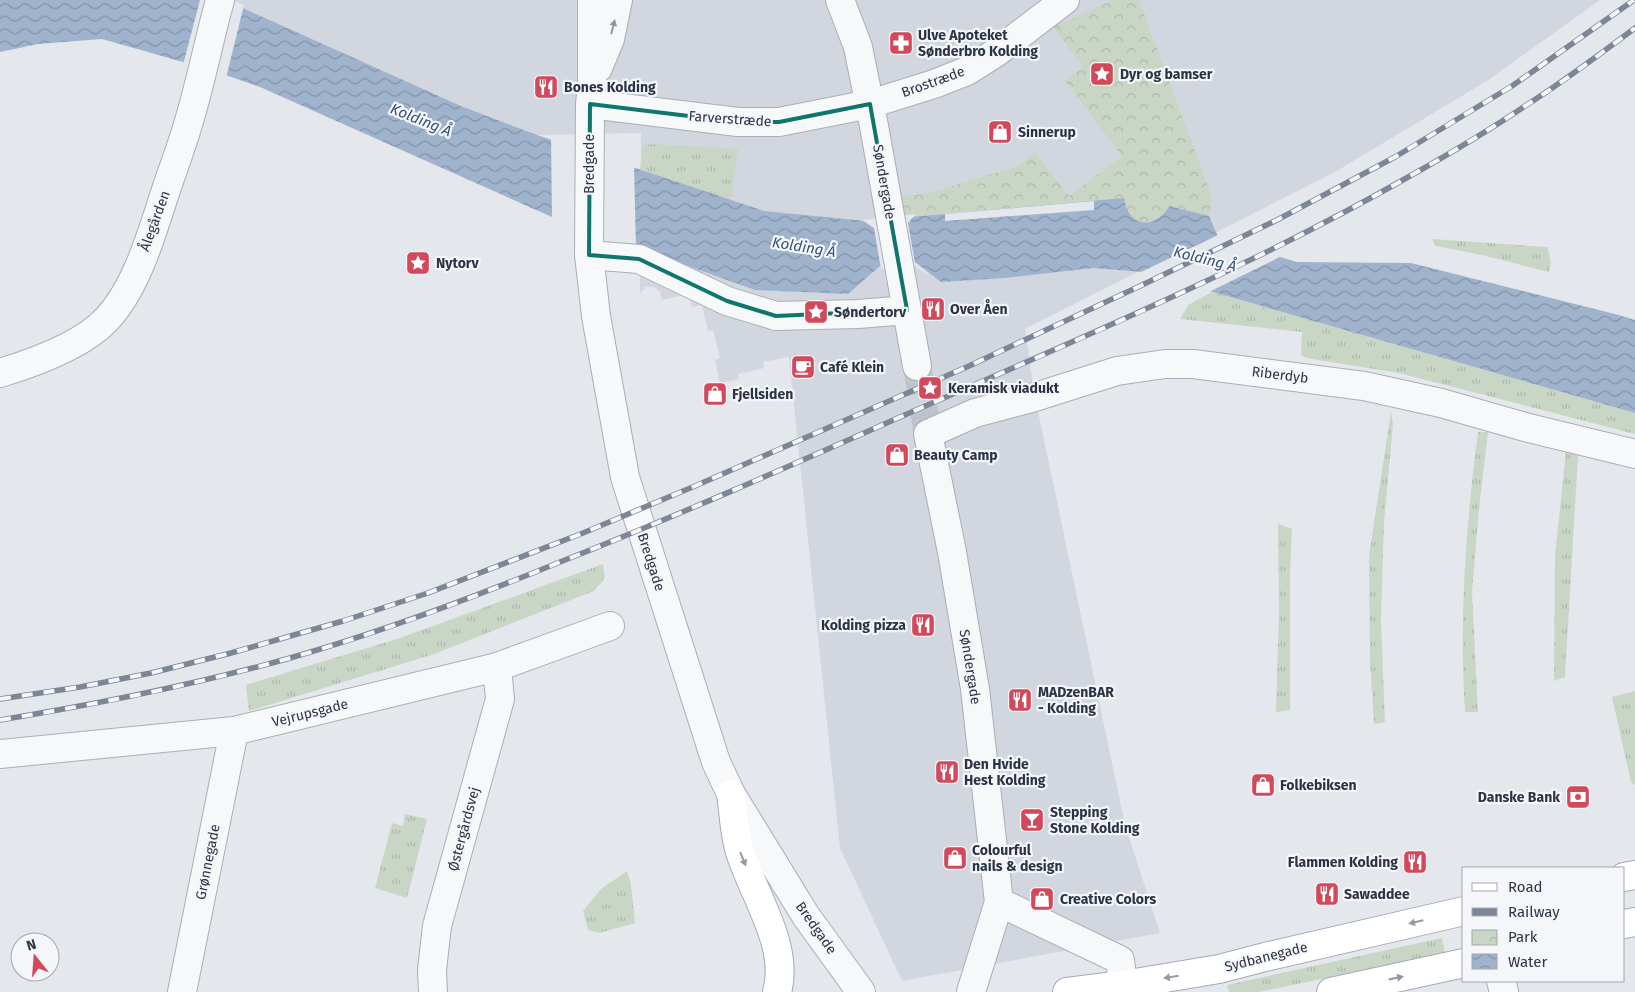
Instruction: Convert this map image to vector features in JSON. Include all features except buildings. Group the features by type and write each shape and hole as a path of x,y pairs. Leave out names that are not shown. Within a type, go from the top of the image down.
{"main road":[{"path":"730,794 740,851 774,934 780,968 777,992"},
{"name":"Sydbanegade","path":"1067,992 1219,969 1462,911"},
{"path":"1331,992 1462,963"}],"street":[{"name":"Ålegården","path":"0,373 20,367 76,344 106,320 124,296 155,226 189,120 220,0"},
{"name":"Bredgade","path":"592,0 589,246 596,316 625,477 716,762 730,794 806,916 861,992"},
{"name":"Bredgade","path":"591,95 610,39 618,0"},
{"name":"Søndergade","path":"840,0 858,47 870,104 917,366"},
{"name":"Brostræde","path":"870,104 934,84 967,71 997,52 1065,0"},
{"name":"Farverstræde","path":"591,95 738,122 779,122 870,104"},
{"path":"589,246 639,259 727,301 776,316 858,314 907,310"},
{"name":"Riberdyb","path":"928,434 975,413 1035,397 1117,371 1165,364 1193,364 1364,386 1441,402 1635,454"},
{"name":"Søndergade","path":"928,434 952,552 974,689 999,902 971,992"},
{"name":"Vejrupsgade","path":"0,754 234,731 496,667 610,626"},
{"name":"Østergårdsvej","path":"433,992 432,970 437,926 500,699 496,667"},
{"name":"Grønnegade","path":"182,992 234,731"},
{"path":"999,902 1120,960 1123,985"}],"highlighted area":[{"path":"590,104 738,122 779,122 870,104 907,310 776,316 727,301 639,259 589,255"}],"shaded area":[{"path":"225,0 1600,0 1487,81 1335,172 1025,329 1035,397 1125,825 1160,933 902,981 840,848 789,357 763,362 764,368 738,374 739,379 720,383 715,360 720,358 713,330 708,331 702,305 692,307 689,294 662,300 660,292 654,287 646,287 640,293 641,133 537,135 461,106"}],"green space":[{"path":"1113,0 1139,0 1212,197 1209,216 1169,206 1159,219 1152,222 1143,222 1130,214 1124,198 896,218 896,196 926,194 1018,166 1035,152 1069,196 1122,156 1065,81 1083,67 1053,27"},
{"path":"652,144 738,149 732,197 727,199 640,169 643,146"},
{"path":"1432,239 1547,247 1550,269 1549,272 1482,255 1436,246"},
{"path":"1212,292 1635,413 1635,434 1399,373 1306,358 1301,355 1302,332 1180,319 1188,305"},
{"path":"1391,412 1393,425 1384,521 1381,620 1385,722 1374,724 1370,660 1369,556"},
{"path":"1478,432 1488,432 1472,593 1478,712 1465,712 1463,607 1470,501"},
{"path":"1566,452 1578,455 1565,677 1554,681 1555,556"},
{"path":"1278,524 1292,529 1290,571 1290,710 1276,712 1279,612"},
{"path":"603,564 605,578 594,591 434,654 249,711 246,685 400,638"},
{"path":"1635,691 1635,785 1631,782 1612,697"},
{"path":"405,814 427,819 407,898 375,888 392,823 403,826"},
{"path":"627,871 631,885 635,923 599,933 588,930 583,911 601,889"},
{"path":"1442,938 1445,953 1259,992 1229,992 1227,985"}],"water":[{"name":"Kolding Å","path":"0,0 225,0 461,106 537,135 764,211 865,221 1124,198 1129,212 1140,222 1151,222 1162,216 1169,206 1209,216 1219,239 1297,262 1411,263 1615,314 1635,320 1635,413 1143,272 1093,268 1005,278 941,282 915,262 880,266 848,294 755,290 552,217 260,87 211,70 102,39 38,44 0,52"}],"pier":[{"path":"200,0 232,0 244,5 226,78 183,65"},
{"path":"551,137 634,165 636,250 552,219"},
{"path":"1094,201 1094,210 945,221 945,214"},
{"path":"916,214 908,223 915,263 929,274 926,274 914,265 881,269 874,228 862,220"},
{"path":"1220,234 1221,237 1284,255 1207,293 1137,274"}],"tunnel":[{"path":"917,366 928,434"}],"railway":[{"path":"0,699 80,687 151,673 231,653 343,621 428,593 583,533 695,486 969,366 1277,220 1395,157 1512,86 1634,0"},
{"path":"0,720 182,685 290,658 393,626 604,545 778,471 1162,302 1287,242 1349,210 1454,151 1553,87 1635,28"}],"place":[{"name":"Ulve Apoteket Sønderbro Kolding","path":"901,43"},
{"name":"Dyr og bamser","path":"1102,74"},
{"name":"Bones Kolding","path":"546,87"},
{"name":"Sinnerup","path":"1000,132"},
{"name":"Nytorv","path":"418,263"},
{"name":"Over Åen","path":"933,309"},
{"name":"Søndertorv","path":"816,312"},
{"name":"Café Klein","path":"803,367"},
{"name":"Keramisk viadukt","path":"930,388"},
{"name":"Fjellsiden","path":"715,394"},
{"name":"Beauty Camp","path":"897,455"},
{"name":"Kolding pizza","path":"923,625"},
{"name":"MADzenBAR - Kolding","path":"1020,700"},
{"name":"Den Hvide Hest Kolding","path":"947,772"},
{"name":"Folkebiksen","path":"1263,785"},
{"name":"Danske Bank","path":"1578,797"},
{"name":"Stepping Stone Kolding","path":"1032,820"},
{"name":"Colourful nails & design","path":"955,858"},
{"name":"Flammen Kolding","path":"1415,862"},
{"name":"Sawaddee","path":"1327,894"},
{"name":"Creative Colors","path":"1042,899"}]}
